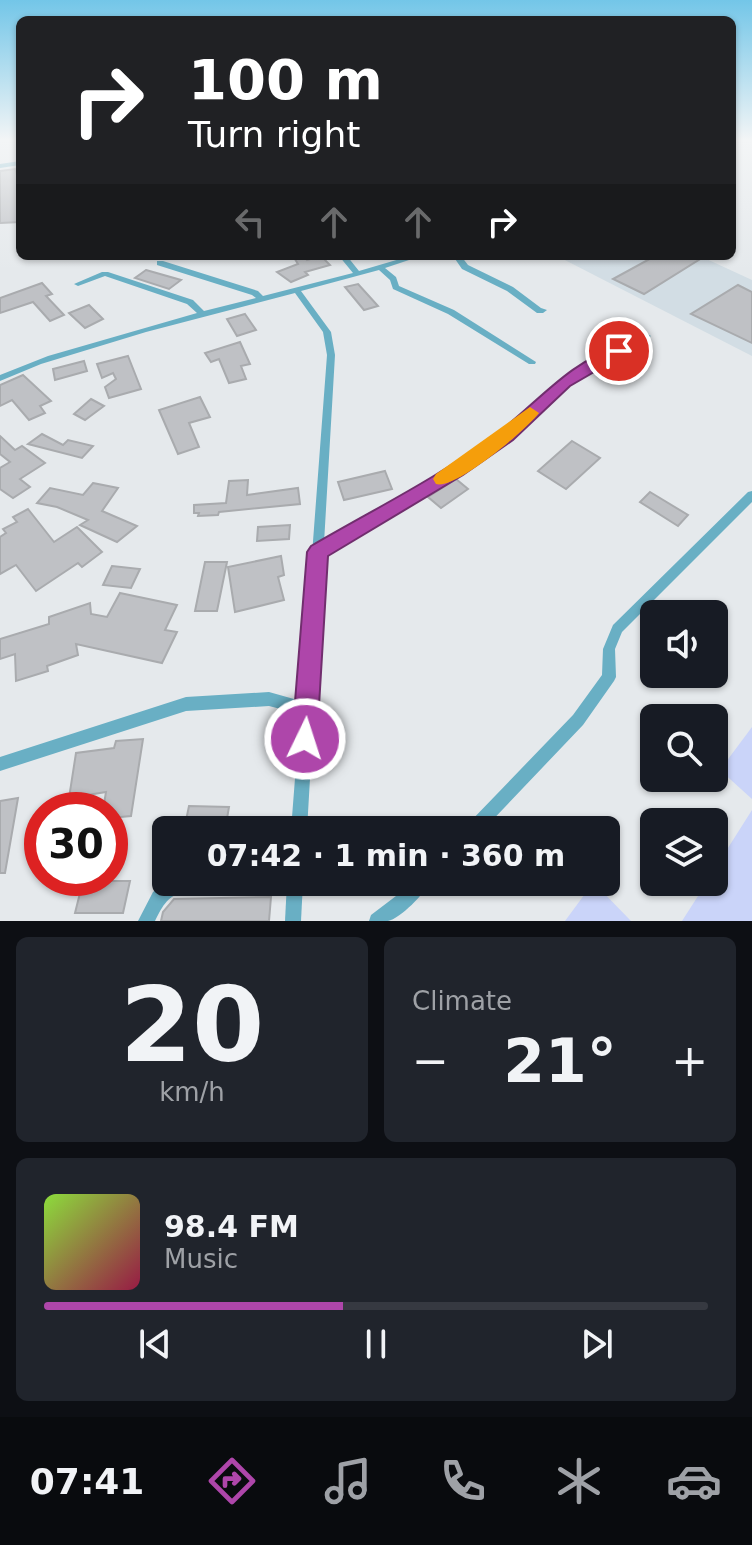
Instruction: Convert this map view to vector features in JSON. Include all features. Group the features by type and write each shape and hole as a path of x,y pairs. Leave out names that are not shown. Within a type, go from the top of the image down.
{"street":[{"path":"346,260 358,274"},
{"path":"0,378 39,361 404,260"},
{"path":"460,260 465,267 543,310"},
{"path":"160,263 255,293 262,299"},
{"path":"380,267 393,279 396,287 451,312 532,362"},
{"path":"78,284 105,274 190,302 203,315"},
{"path":"297,291 327,332 331,355 300,816"},
{"path":"318,552 457,470 506,436 564,382 647,336"},
{"path":"485,816 578,720 609,677 609,649 617,629 752,495"},
{"path":"0,764 186,704 269,699 307,709"},
{"path":"146,921 160,896"},
{"path":"293,921 294,896"},
{"path":"377,921 408,896"}],"shaded area":[{"path":"565,260 709,260 752,280 752,356"},
{"path":"752,727 752,799 728,777 728,759"},
{"path":"752,810 752,921 682,921 698,896 728,896 728,848"},
{"path":"583,896 607,896 631,921 565,921"}],"building":[{"path":"0,184 16,184 16,222 0,223"},
{"path":"296,260 325,260 330,265 305,272 308,275 291,282 277,272 298,264"},
{"path":"648,260 699,260 644,294 613,279"},
{"path":"146,270 181,280 169,289 135,278"},
{"path":"42,283 52,294 46,296 64,315 50,321 33,302 0,313 0,298"},
{"path":"358,284 378,306 364,310 345,287"},
{"path":"738,285 752,292 752,343 691,314"},
{"path":"89,305 103,319 85,328 69,313"},
{"path":"245,314 256,330 237,336 227,319"},
{"path":"240,342 250,364 241,366 246,379 229,383 219,359 211,362 205,353"},
{"path":"128,356 141,389 109,398 105,387 116,379 113,373 102,378 97,364"},
{"path":"84,361 87,371 55,380 53,369"},
{"path":"23,375 51,401 40,406 45,413 29,420 12,400 0,406 0,385"},
{"path":"200,397 210,417 189,423 199,447 178,454 159,410"},
{"path":"91,399 104,406 85,420 74,414"},
{"path":"42,434 63,445 68,440 93,446 82,458 28,444"},
{"path":"0,436 15,450 22,446 45,463 20,479 30,487 13,498 0,489 0,468 10,462 0,454"},
{"path":"572,441 600,458 566,489 538,471"},
{"path":"385,471 392,489 344,500 338,482"},
{"path":"456,479 468,489 441,508 428,497"},
{"path":"248,480 247,495 298,488 300,504 219,512 218,515 198,516 199,513 194,513 194,505 226,503 229,481"},
{"path":"93,483 118,488 102,511 137,526 117,542 80,525 88,520 57,507 37,503 50,488 83,495"},
{"path":"650,492 688,515 678,526 640,502"},
{"path":"28,509 54,542 77,527 102,552 82,567 78,563 36,591 16,565 0,574 0,537 6,533 3,529 17,522 13,517"},
{"path":"290,525 289,539 257,541 258,527"},
{"path":"281,556 284,575 278,577 284,600 235,612 228,567"},
{"path":"205,562 227,562 217,611 195,611"},
{"path":"112,566 140,569 131,588 103,585"},
{"path":"120,593 177,605 165,630 177,632 162,663 76,644 78,655 47,666 48,671 16,681 15,654 0,659 0,639 49,624 49,617 90,603 91,614 107,617"},
{"path":"143,739 131,816 128,816 128,792 70,792 76,753 114,748 116,741"},
{"path":"18,798 5,873 0,873 0,801"},
{"path":"189,806 229,807 227,816 187,816"},
{"path":"79,896 127,896 123,913 75,913"},
{"path":"271,897 269,921 161,921 163,912 174,899"}],"slow traffic":[{"path":"442,479 506,436 530,413"}],"route":[{"path":"305,739 318,552 457,470 506,436 564,382 619,351"}]}
